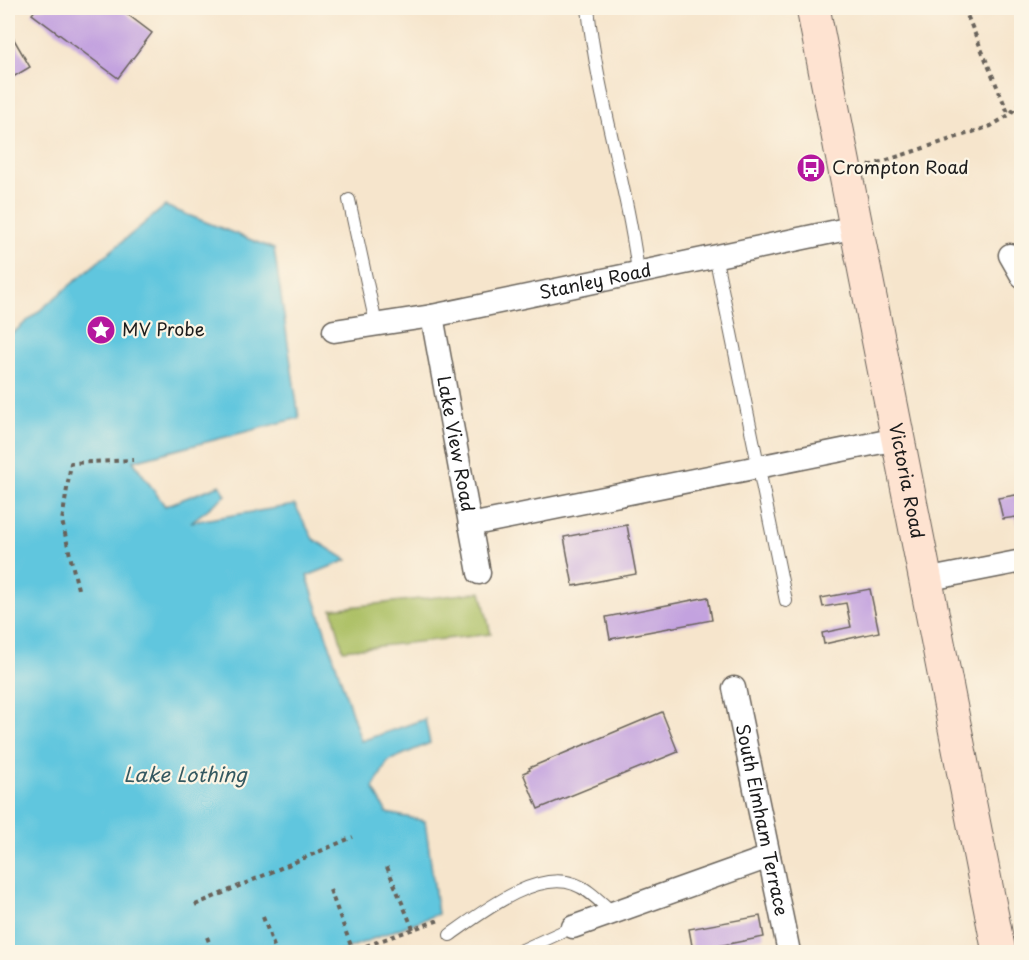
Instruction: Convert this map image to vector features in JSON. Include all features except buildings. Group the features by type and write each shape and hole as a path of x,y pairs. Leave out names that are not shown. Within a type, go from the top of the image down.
{"main road":[{"name":"Victoria Road","path":"813,8 999,952"}],"street":[{"name":"Stanley Road","path":"334,331 432,316 856,227"},
{"path":"1010,255 1022,276"},
{"name":"Lake View Road","path":"432,316 479,573"},
{"path":"470,525 897,439"},
{"path":"925,580 1022,561"},
{"name":"South Elmham Terrace","path":"734,688 789,952"},
{"path":"573,927 611,911 769,857"}],"lane":[{"path":"588,8 606,110 631,215 638,272"},
{"path":"349,200 376,324"},
{"path":"715,255 786,601"},
{"path":"445,934 522,890 550,882 574,883 593,895 611,911"},
{"path":"518,952 573,927"}],"path":[{"path":"964,8 1010,115"},
{"path":"845,171 870,166 992,126 1010,115 1022,101"},
{"path":"78,589 62,521 71,463 133,460"},
{"path":"195,905 353,837"},
{"path":"387,867 413,929"},
{"path":"330,890 351,952 436,921 445,934"},
{"path":"263,917 276,952"},
{"path":"207,937 213,952"}],"green space":[{"path":"481,592 491,634 343,650 332,609"}],"water":[{"name":"Lake Lothing","path":"165,206 274,249 299,418 133,461 165,506 220,485 226,495 191,522 295,505 313,539 347,560 307,576 361,741 425,719 430,743 388,761 373,788 387,813 425,821 438,914 346,949 346,952 8,952 8,337"}],"place":[{"name":"Crompton Road","path":"811,168"},
{"name":"MV Probe","path":"101,330"}]}
